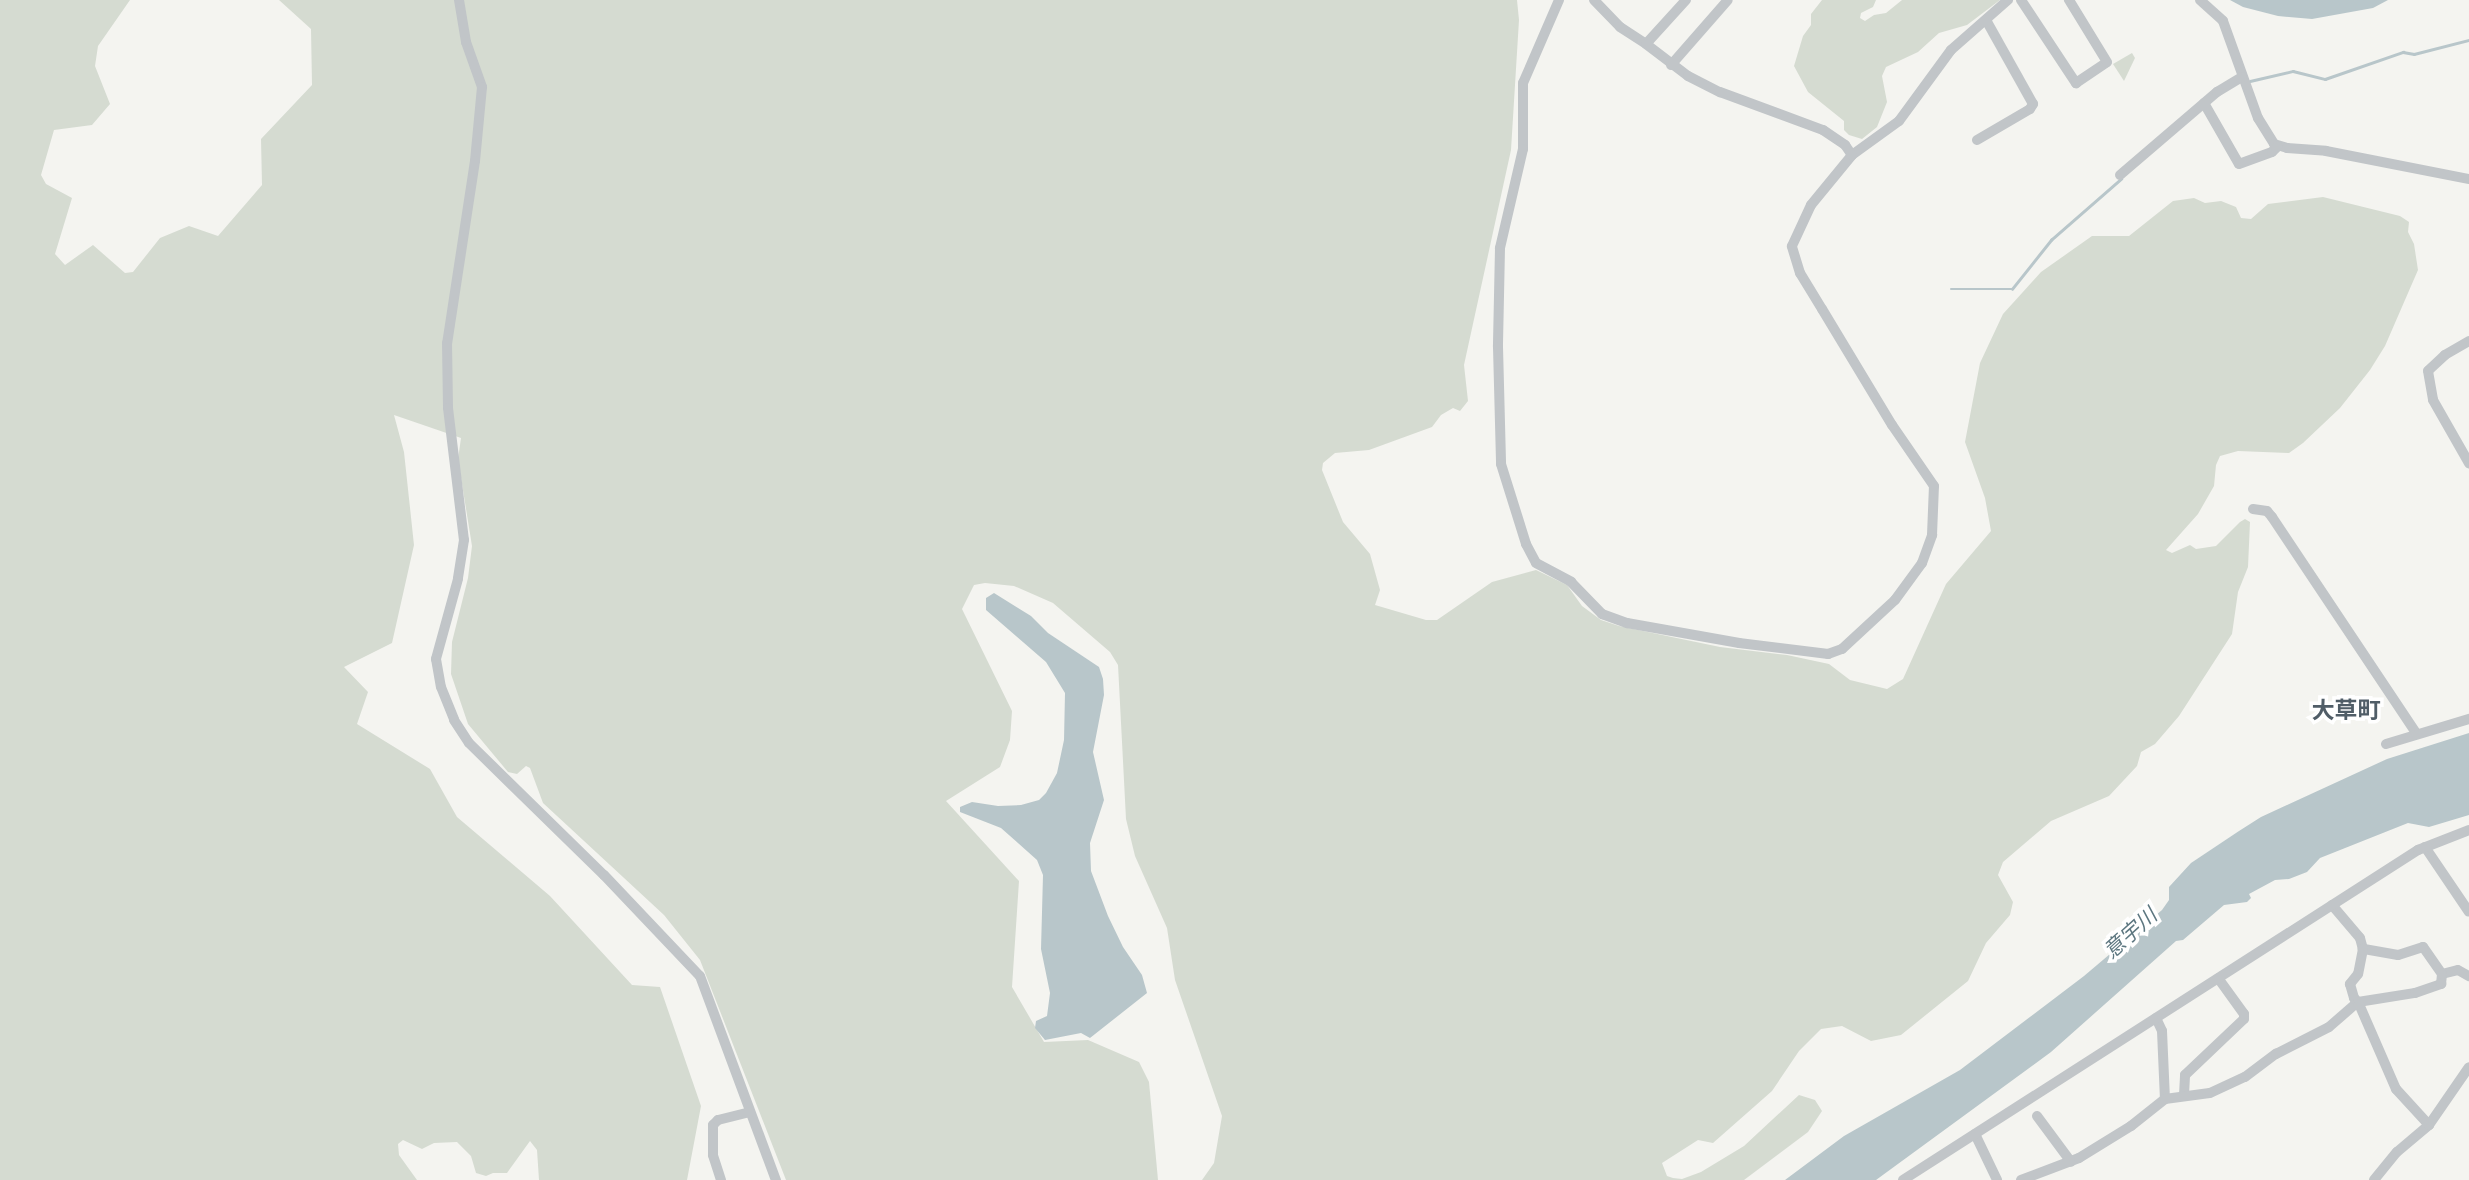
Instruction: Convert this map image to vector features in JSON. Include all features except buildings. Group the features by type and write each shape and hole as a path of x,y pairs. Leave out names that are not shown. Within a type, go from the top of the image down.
{"street":[{"path":"459,0 466,42 482,88 475,161 447,343 448,408 464,540 461,569 436,659 439,680 454,720 469,743 604,875 700,976 719,1020 749,1112 776,1180"},
{"path":"1559,0 1523,83 1523,149 1500,248 1500,440 1507,489 1532,557 1536,563 1571,582 1602,614 1628,623 1739,643 1828,654 1842,649 1895,600 1922,563 1932,535 1934,486 1892,425 1811,291 1800,272 1792,246 1811,205 1852,155 1899,121 1951,50 2008,0"},
{"path":"1594,0 1620,27 1671,65 1720,92 1823,130 1845,145 1852,155"},
{"path":"1646,44 1686,0"},
{"path":"1671,65 1728,0"},
{"path":"2021,0 2076,82 2104,67 2107,62 2069,0"},
{"path":"2200,0 2211,7 2223,21 2258,118 2270,140 2278,146 2326,151 2469,179"},
{"path":"1977,140 2030,109 2033,104 1986,20"},
{"path":"2120,175 2242,77"},
{"path":"2206,106 2239,164 2272,152 2278,146"},
{"path":"2469,341 2435,362 2428,371 2428,379 2433,400 2469,463"},
{"path":"2253,509 2267,511 2272,517 2416,733"},
{"path":"2386,744 2469,719"},
{"path":"1904,1180 2425,847 2469,830"},
{"path":"2425,847 2469,912"},
{"path":"2332,905 2360,938 2363,949 2358,974 2350,984 2396,1089 2430,1125"},
{"path":"2021,1180 2071,1162 2132,1126 2165,1099 2210,1093 2245,1077 2276,1054 2329,1027 2358,1002 2415,993 2441,984 2442,974 2423,947 2398,955 2363,949"},
{"path":"2442,974 2458,970 2469,976"},
{"path":"2184,1095 2185,1075 2244,1019 2244,1014 2218,978"},
{"path":"2156,1018 2162,1031 2165,1099"},
{"path":"2374,1180 2397,1152 2430,1125 2469,1067"},
{"path":"721,1180 713,1155 713,1125 718,1120 749,1112"},
{"path":"2037,1116 2071,1162"},
{"path":"1975,1134 1997,1180"}],"shaded area":[{"path":"0,0 130,0 98,46 95,66 110,104 92,125 54,130 41,175 46,184 72,198 55,254 65,265 93,245 125,273 133,272 160,238 189,226 218,236 262,185 261,139 312,85 311,29 279,0 1517,0 1519,20 1511,150 1464,365 1468,401 1460,411 1453,408 1441,415 1432,427 1369,450 1335,453 1323,463 1322,470 1343,522 1370,554 1380,590 1375,605 1426,620 1437,620 1492,582 1536,570 1567,585 1582,606 1601,620 1720,647 1787,655 1829,664 1850,680 1887,689 1903,679 1946,584 1991,531 1985,498 1965,442 1980,363 2003,314 2041,272 2092,236 2129,236 2173,201 2194,198 2205,203 2221,201 2236,207 2241,218 2251,219 2268,204 2323,197 2400,216 2409,222 2408,232 2414,244 2418,270 2385,346 2370,370 2340,408 2303,443 2289,453 2238,451 2220,456 2216,465 2214,486 2198,514 2166,550 2172,553 2190,545 2196,549 2216,546 2240,522 2245,519 2250,522 2248,567 2238,592 2232,634 2179,716 2155,744 2141,752 2137,766 2109,796 2051,821 2003,862 1998,875 2013,902 2010,915 1986,943 1968,981 1901,1035 1871,1041 1842,1026 1821,1029 1799,1051 1772,1091 1713,1143 1698,1140 1662,1163 1667,1176 1673,1178 1682,1179 1701,1172 1744,1146 1799,1095 1815,1100 1822,1111 1808,1132 1744,1180 1202,1180 1214,1163 1222,1116 1175,980 1167,928 1135,856 1126,819 1118,665 1110,652 1053,603 1014,586 985,583 974,585 962,609 1012,711 1010,740 1000,767 946,801 1019,881 1012,987 1044,1042 1088,1040 1139,1062 1149,1082 1158,1180 786,1180 700,960 664,915 543,803 530,768 526,766 517,774 508,772 468,724 451,674 452,642 468,578 472,546 458,459 461,438 394,415 404,452 414,545 392,643 344,667 368,692 357,724 430,769 457,817 550,896 632,985 660,987 701,1106 687,1180 539,1180 537,1150 530,1141 507,1173 486,1176 476,1173 471,1156 457,1142 434,1143 422,1149 403,1140 398,1144 399,1155 417,1180 0,1180"},
{"path":"1822,0 1876,0 1873,7 1861,13 1860,18 1865,21 1874,15 1886,13 1902,0 2000,0 1967,25 1939,33 1918,52 1886,67 1882,76 1887,102 1877,127 1862,139 1849,135 1844,130 1844,121 1808,92 1794,66 1803,36 1811,25 1811,14"},
{"path":"2230,0 2388,0 2373,8 2312,19 2278,16 2243,7"},
{"path":"2132,53 2135,58 2124,81 2113,64"},
{"path":"994,593 1031,616 1048,633 1099,667 1103,679 1104,695 1093,752 1104,800 1090,843 1091,871 1108,916 1123,947 1142,975 1147,993 1090,1038 1081,1033 1045,1040 1035,1028 1036,1021 1047,1016 1050,993 1041,949 1043,875 1037,860 1001,828 960,812 960,807 972,802 998,806 1021,805 1039,800 1057,773 1064,740 1065,693 1046,662 986,610 986,598"},
{"path":"2469,733 2469,815 2429,827 2408,823 2320,858 2307,872 2289,879 2275,880 2249,894 2251,898 2247,902 2224,905 2183,940 2176,941 2051,1052 1876,1180 1785,1180 1844,1136 1960,1070 2084,976 2162,910 2169,900 2169,887 2191,863 2239,831 2261,817 2387,759"}],"waterway":[{"path":"2250,81 2293,71 2325,79 2403,52 2414,54 2469,40"},
{"path":"1951,289 2012,289 2051,240 2121,179"}],"district":[{"name":"大草町","path":"2346,711"}],"water label":[{"name":"意宇川","path":"2131,934"}]}
